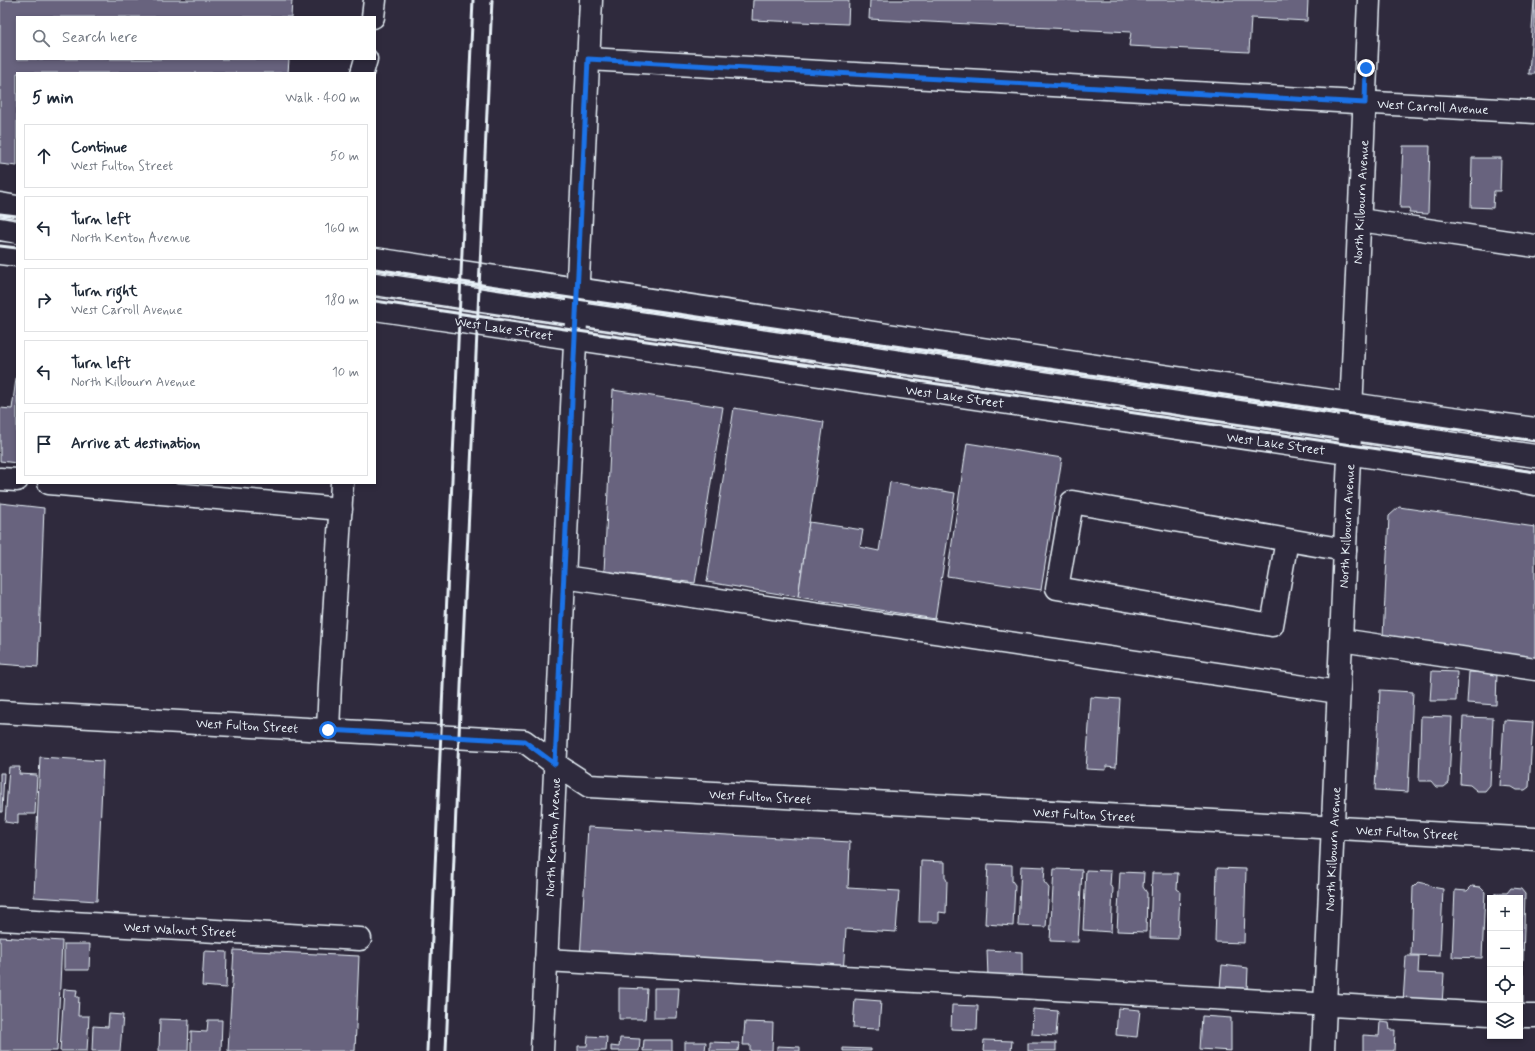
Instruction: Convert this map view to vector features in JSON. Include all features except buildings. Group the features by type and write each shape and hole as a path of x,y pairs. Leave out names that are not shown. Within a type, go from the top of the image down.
{"street":[{"path":"373,16 375,0"},
{"name":"North Kenton Avenue","path":"542,1051 591,0"},
{"name":"North Kilbourn Avenue","path":"1323,1051 1369,0"},
{"name":"West Carroll Avenue","path":"588,59 1535,112"},
{"path":"362,72 366,60"},
{"path":"0,204 16,207"},
{"path":"1360,220 1535,246"},
{"path":"0,229 16,232"},
{"path":"0,253 16,256"},
{"path":"376,259 1352,404 1535,429"},
{"name":"West Lake Street","path":"376,284 1535,456"},
{"name":"West Lake Street","path":"376,309 1350,454 1481,474 1535,484"},
{"path":"0,479 16,480"},
{"path":"60,484 341,509"},
{"path":"328,730 342,484"},
{"path":"1287,540 1272,625 1057,588 1072,502 1345,550"},
{"path":"564,577 1338,692"},
{"path":"1341,640 1535,669"},
{"name":"West Fulton Street","path":"0,712 524,741 555,764 589,786 1535,839"},
{"name":"West Walnut Street","path":"0,919 360,939"},
{"path":"546,960 1325,1006 1487,1014"},
{"path":"1523,1016 1535,1016"}],"railway":[{"path":"427,1051 473,0"},
{"path":"446,1051 492,0"},
{"path":"0,214 16,216"},
{"path":"0,246 16,248"},
{"path":"376,269 1535,441"},
{"path":"376,301 1535,472"}],"route":[{"path":"328,730 524,741 555,764 588,59 1365,103 1366,68"}]}
